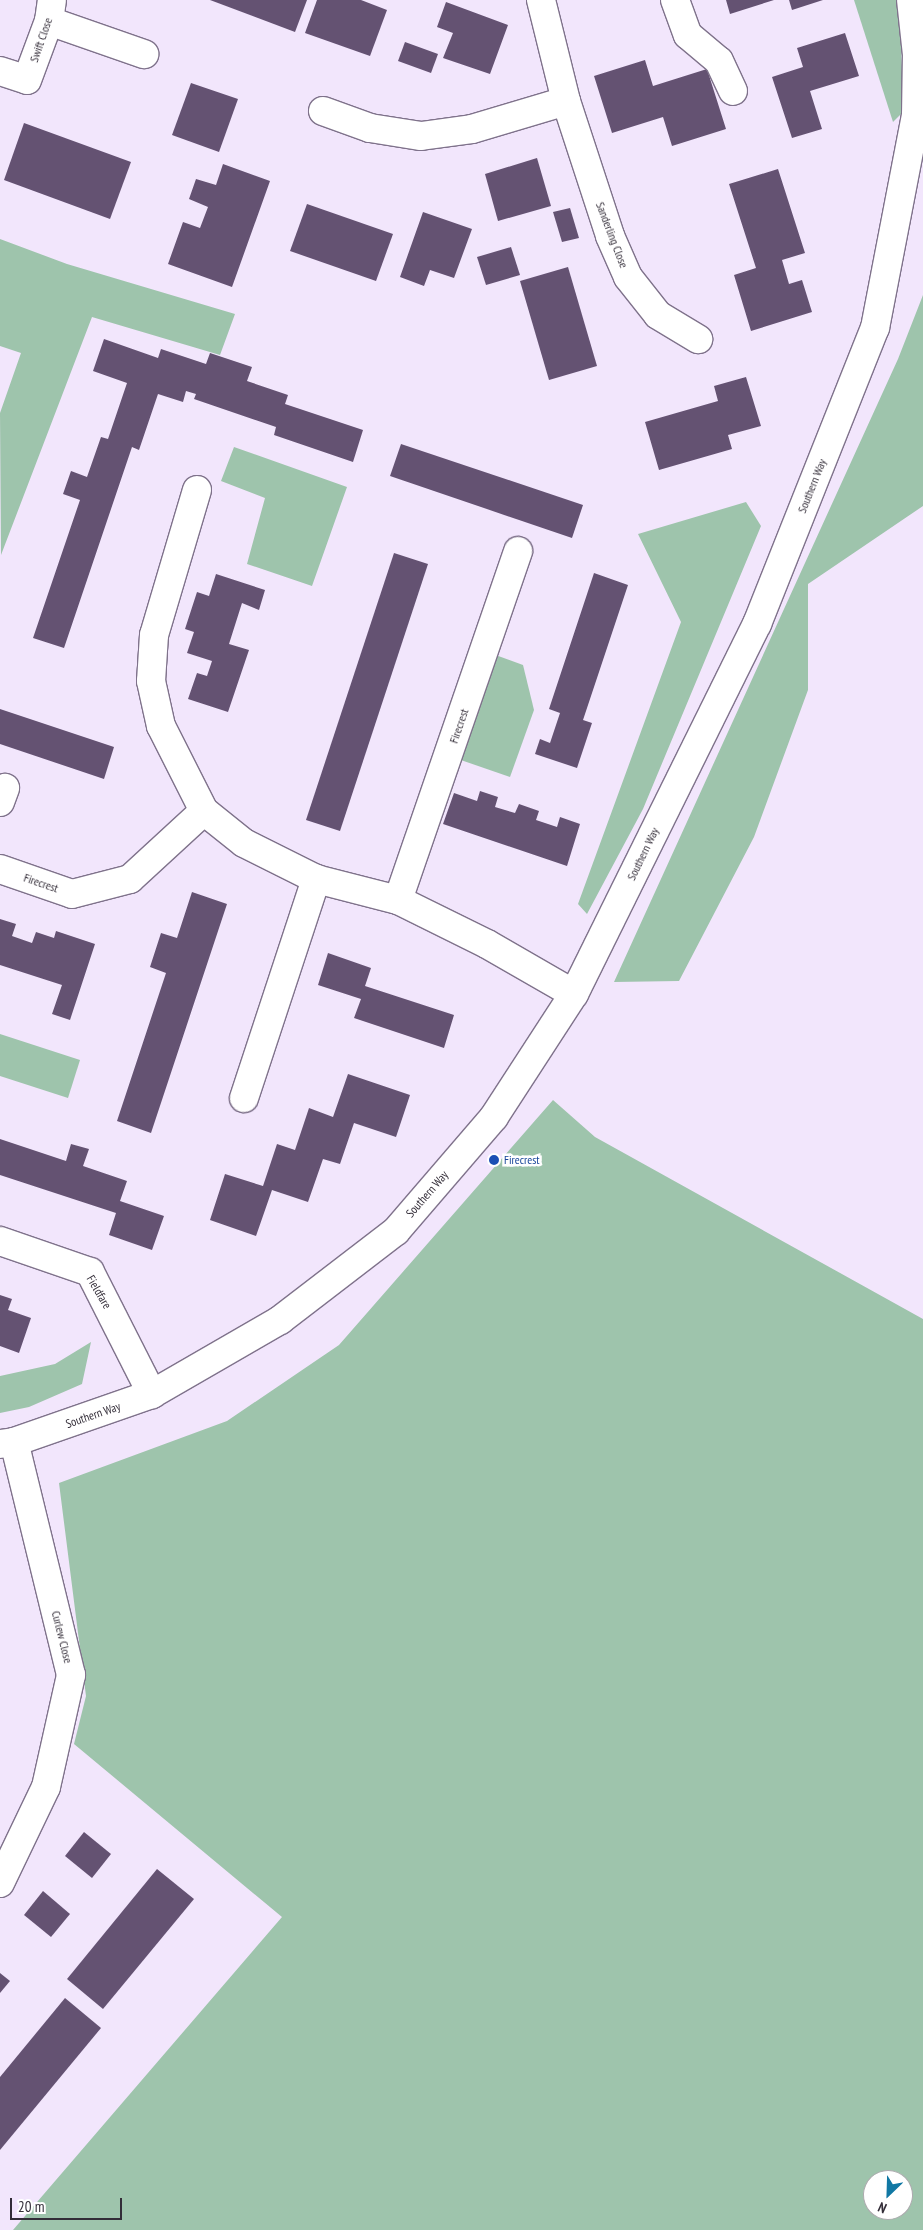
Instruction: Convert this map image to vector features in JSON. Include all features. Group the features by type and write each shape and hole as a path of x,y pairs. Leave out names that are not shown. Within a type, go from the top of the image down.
{"street":[{"name":"Sanderling Close","path":"541,0 566,101 610,236 628,277 658,315 698,339"},
{"path":"675,0 688,35 719,60 733,91"},
{"name":"Southern Way","path":"7,1443 152,1394 280,1320 396,1231 494,1116 574,994 757,624 875,328 916,116 917,55 911,0"},
{"path":"50,11 144,54"},
{"name":"Swift Close","path":"0,71 27,80 50,11"},
{"path":"324,112 370,128 421,136 472,129 566,101"},
{"path":"197,490 154,635 151,681 161,726 204,811 244,843 316,878 398,900 488,944 574,994"},
{"name":"Firecrest","path":"398,900 518,551"},
{"name":"Firecrest","path":"0,870 72,894 130,880 204,811"},
{"path":"244,1098 316,878"},
{"name":"Fieldfare","path":"0,1241 90,1272 152,1394"},
{"name":"Curlew Close","path":"0,1883 46,1787 71,1674 7,1443"}],"green space":[{"path":"854,0 900,0 903,112 893,122"},
{"path":"0,239 67,264 235,314 220,355 92,317 1,555 0,413 21,353 0,346"},
{"path":"923,295 923,506 808,584 808,690 754,837 679,981 614,982 898,359"},
{"path":"234,447 347,487 312,586 247,564 265,498 221,481"},
{"path":"746,502 761,526 643,809 587,914 578,904 681,622 638,534"},
{"path":"490,653 523,665 534,710 510,777 455,758"},
{"path":"0,1034 80,1060 68,1098 0,1076"},
{"path":"553,1100 595,1137 923,1319 923,2230 13,2230 282,1917 74,1744 86,1696 59,1483 227,1421 339,1345"},
{"path":"91,1342 82,1384 29,1407 0,1413 0,1376 55,1364"}],"building":[{"path":"210,0 307,0 295,32"},
{"path":"317,0 361,0 387,10 370,56 305,33"},
{"path":"726,0 774,0 730,14"},
{"path":"789,0 823,0 792,10"},
{"path":"446,2 508,25 490,74 443,58 453,33 437,27"},
{"path":"845,33 859,76 810,91 822,129 792,138 772,77 803,67 797,48"},
{"path":"405,42 438,54 431,73 398,61"},
{"path":"645,60 653,86 707,69 726,129 672,146 663,117 612,133 594,76"},
{"path":"191,83 238,99 219,152 172,135"},
{"path":"24,123 131,162 110,219 4,180"},
{"path":"537,158 551,206 498,221 485,174"},
{"path":"223,164 270,181 232,287 168,264 183,222 200,228 208,207 189,199 196,179 216,185"},
{"path":"778,169 805,253 782,260 789,284 802,280 812,312 751,331 734,275 756,268 729,184"},
{"path":"307,204 393,234 376,281 290,251"},
{"path":"570,208 579,238 562,242 553,212"},
{"path":"423,212 472,229 454,278 430,270 424,286 400,277"},
{"path":"511,247 520,275 486,285 477,257"},
{"path":"568,267 597,366 549,380 520,281"},
{"path":"104,339 158,358 161,349 206,364 210,353 252,367 247,381 288,395 285,404 363,430 353,462 274,435 276,427 194,399 196,394 186,391 183,402 158,394 139,450 132,447 64,648 33,638 80,500 63,494 71,471 87,477 101,437 108,439 127,383 93,371"},
{"path":"746,377 761,426 728,435 732,449 659,470 645,422 718,401 714,386"},
{"path":"401,444 583,505 572,538 390,476"},
{"path":"394,553 428,564 340,831 306,820"},
{"path":"594,573 628,585 583,720 592,723 577,768 535,754 540,739 550,743 560,713 549,709"},
{"path":"216,574 265,590 259,610 242,603 229,644 249,650 228,712 188,699 197,673 207,676 212,661 187,653 194,632 185,629 197,592 209,596"},
{"path":"0,709 114,747 104,779 0,744"},
{"path":"480,791 498,797 495,807 515,813 519,804 539,811 536,820 557,827 560,817 580,824 567,866 443,824 454,793 477,801"},
{"path":"192,892 227,904 151,1133 117,1121 166,973 150,967 161,933 177,938"},
{"path":"0,919 16,924 12,936 32,943 36,932 54,938 56,931 95,944 70,1020 52,1014 62,985 0,965"},
{"path":"328,953 371,968 365,986 454,1015 444,1048 354,1018 361,999 318,985"},
{"path":"348,1074 410,1095 396,1137 354,1123 340,1164 323,1159 308,1202 272,1190 256,1236 210,1220 225,1174 263,1186 277,1144 295,1150 309,1108 333,1117"},
{"path":"0,1139 66,1161 71,1144 89,1149 83,1166 127,1181 120,1201 164,1216 152,1250 109,1235 116,1213 0,1175"},
{"path":"0,1295 12,1299 8,1310 31,1318 19,1353 0,1346"},
{"path":"84,1832 111,1854 92,1878 65,1856"},
{"path":"157,1869 194,1899 103,2009 67,1979"},
{"path":"43,1891 70,1914 51,1937 24,1915"},
{"path":"0,1973 10,1981 0,1993"},
{"path":"65,1998 101,2028 0,2150 0,2077"}],"place":[{"name":"Firecrest","path":"494,1160"}]}
